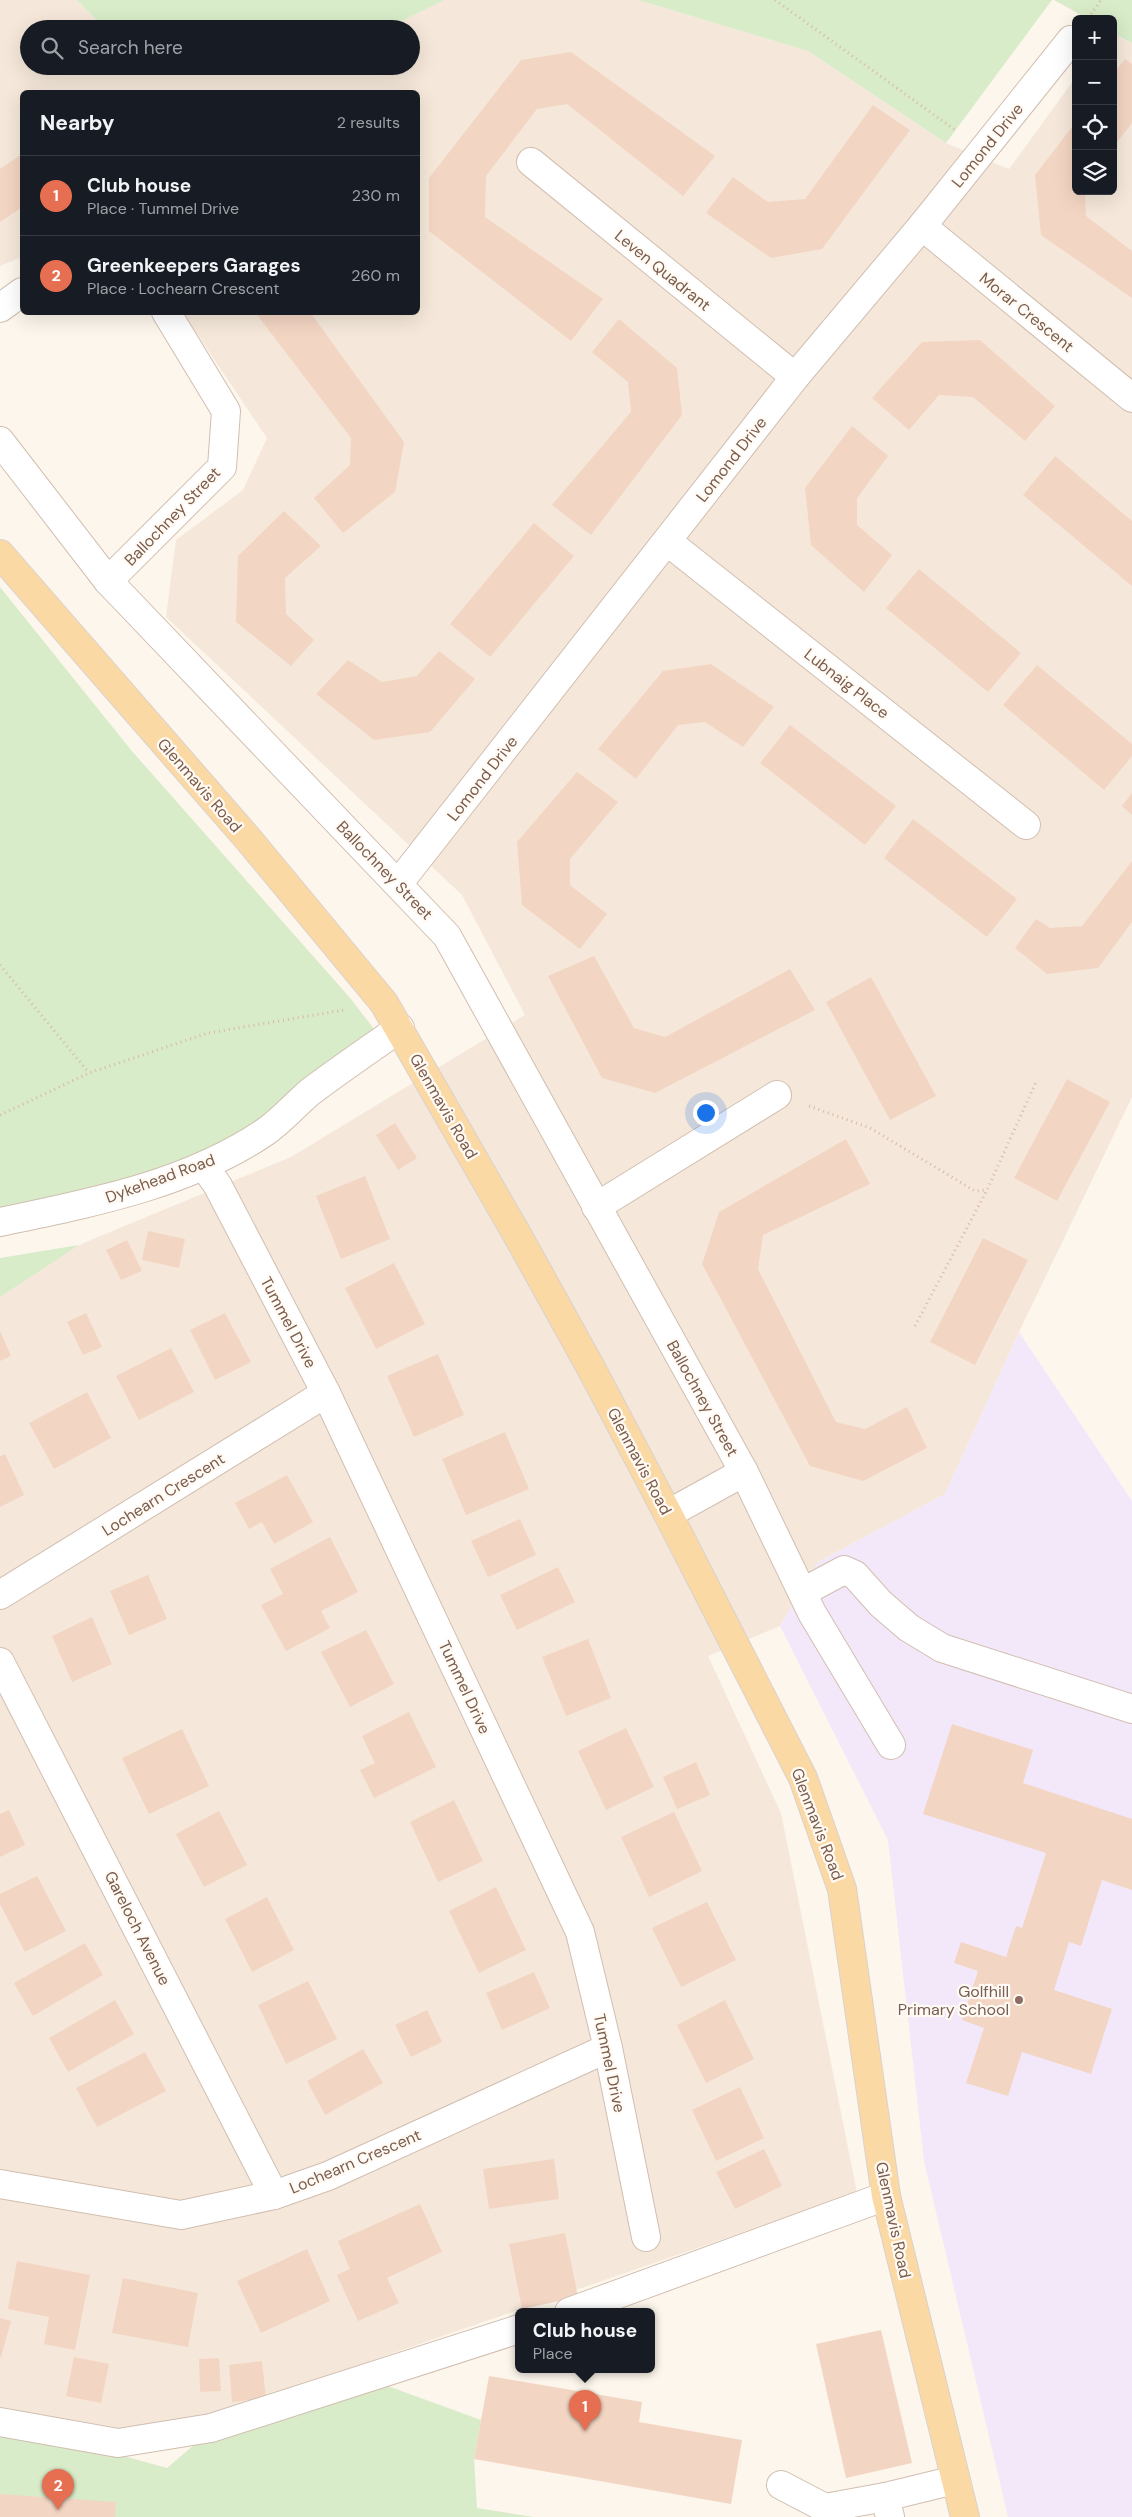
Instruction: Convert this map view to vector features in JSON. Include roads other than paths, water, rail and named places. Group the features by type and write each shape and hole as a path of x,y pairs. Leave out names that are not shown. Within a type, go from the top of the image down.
{"main road":[{"name":"Glenmavis Road","path":"0,554 249,840 384,1003 519,1238 668,1514 803,1778 842,1889 886,2196 965,2517"}],"street":[{"name":"Lomond Drive","path":"398,884 668,542 795,377 922,226 1071,40"},
{"name":"Leven Quadrant","path":"531,162 795,377"},
{"name":"Morar Crescent","path":"922,226 1132,398"},
{"path":"0,308 20,293"},
{"name":"Ballochney Street","path":"108,581 222,467 226,411 168,315"},
{"name":"Ballochney Street","path":"3,453 108,581 447,936 744,1472 804,1592 812,1613 891,1745"},
{"name":"Lubnaig Place","path":"668,542 1026,825"},
{"name":"Dykehead Road","path":"0,1222 80,1206 204,1166 266,1132 310,1093 400,1028"},
{"path":"596,1207 777,1095"},
{"name":"Tummel Drive","path":"204,1166 218,1186 326,1393 580,1932 608,2048 646,2238"},
{"name":"Lochearn Crescent","path":"0,1595 326,1393"},
{"path":"668,1514 744,1472"},
{"path":"804,1592 844,1570 855,1574 880,1604 908,1628 942,1648 1132,1709"},
{"name":"Gareloch Avenue","path":"0,1662 274,2195"},
{"name":"Lochearn Crescent","path":"0,2184 181,2215 274,2195 328,2176 608,2048"},
{"path":"579,2308 886,2196"},
{"path":"0,2422 118,2443 211,2428 515,2330"},
{"path":"781,2485 825,2508 888,2507 955,2480"}],"place":[{"name":"Golfhill Primary School","path":"1019,2000"},
{"name":"Club house","path":"585,2431"},
{"name":"Greenkeepers Garages","path":"58,2510"}]}
